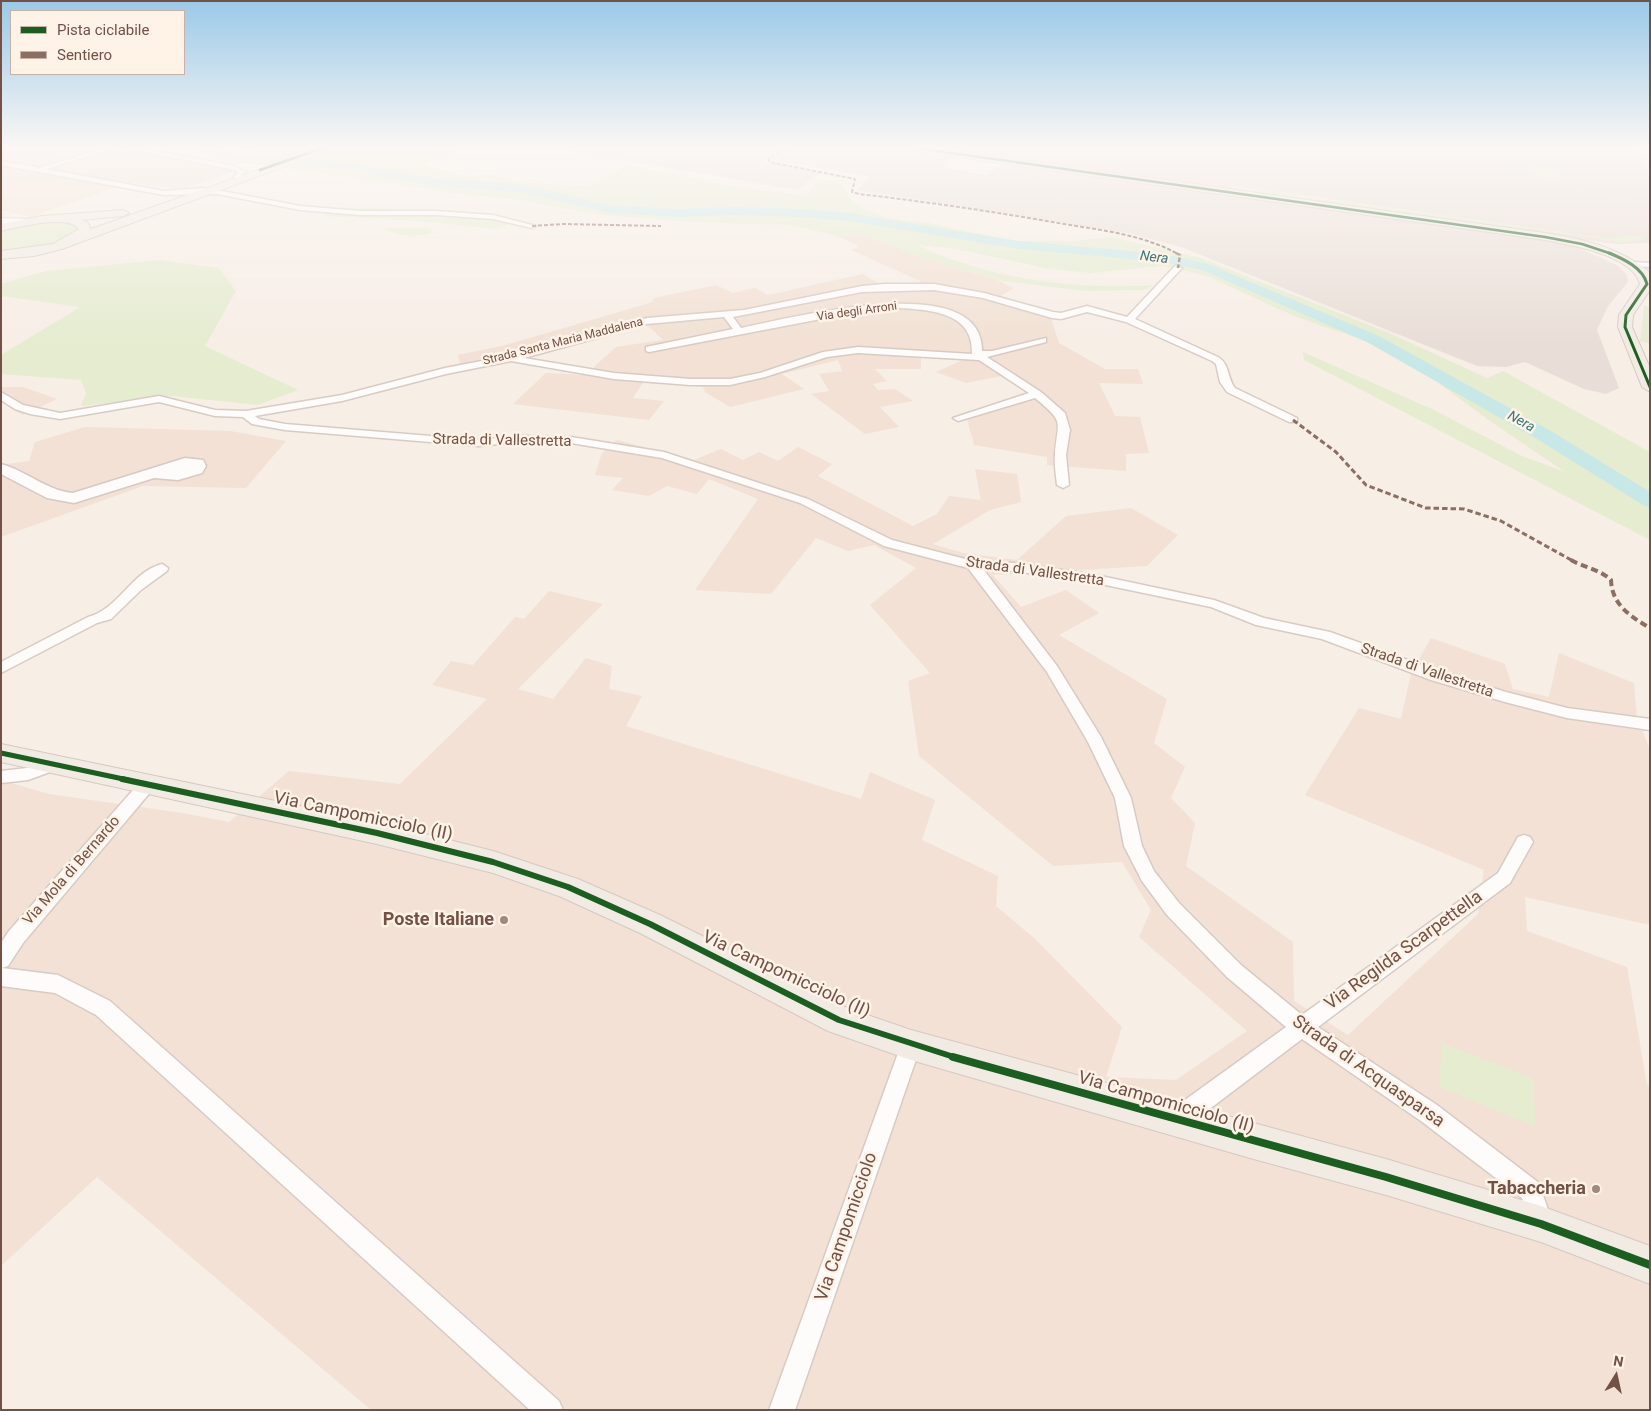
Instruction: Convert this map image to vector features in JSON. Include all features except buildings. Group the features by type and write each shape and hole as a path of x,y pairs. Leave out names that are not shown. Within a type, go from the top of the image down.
{"main road":[{"path":"1,228 30,222 126,213"},
{"path":"1,255 36,251 70,241 147,213"},
{"path":"1376,213 1568,241 1611,254 1632,264 1645,276 1647,291 1626,315 1625,328 1650,387"},
{"path":"50,220 65,220 84,225 85,230 70,241"},
{"path":"1,468 10,470 32,486 62,498 74,498 154,473"},
{"name":"Via Campomicciolo (II)","path":"1,753 455,851 525,872 568,887 650,924 839,1020 911,1045 1386,1177 1540,1224 1650,1265"}],"street":[{"path":"348,213 442,213 493,216 532,226"},
{"path":"1,221 30,222"},
{"path":"1632,264 1650,265"},
{"path":"1129,320 1178,268"},
{"name":"Strada Santa Maria Maddalena","path":"1,394 19,407 34,412 60,416 159,399 216,413 246,414 342,398 445,370 509,358 647,320 765,310 862,289 912,286 984,296 1052,315 1061,316 1087,309 1129,320 1221,363 1225,382 1230,390 1293,420"},
{"name":"Via degli Arroni","path":"649,349 739,330 860,310 909,306 932,308 965,321 974,330 980,342 979,355"},
{"path":"726,314 739,330"},
{"path":"509,358 614,376 690,382 730,382 762,375 826,354 858,350 979,355 992,354 1043,340"},
{"path":"979,355 1037,394 1060,413 1065,430 1060,455 1063,485"},
{"path":"958,418 1037,394"},
{"name":"Strada di Vallestretta","path":"246,414 256,422 442,442 479,443 520,438 570,440 664,455 804,501 888,543 973,565 1014,567 1096,579 1214,604 1261,622 1324,635 1436,676 1505,697 1567,713 1650,725"},
{"name":"Strada di Acquasparsa","path":"973,565 1052,670 1095,741 1123,798 1133,846 1148,876 1173,909 1234,971 1320,1042 1429,1113 1531,1191 1540,1224"},
{"path":"1,668 93,620 103,619 113,613 137,586 162,568"},
{"path":"1,777 28,774 52,765"},
{"name":"Via Mola di Bernardo","path":"1,960 16,937 147,785"},
{"name":"Via Regilda Scarpettella","path":"1176,1120 1504,878 1524,842"},
{"path":"1,977 58,984 103,1008 550,1410"},
{"name":"Via Campomicciolo","path":"782,1410 911,1045"}],"shaded area":[{"path":"13,213 42,213 30,217"},
{"path":"1000,213 1352,213 1549,241 1577,248 1618,266 1627,275 1628,282 1608,306 1597,330 1619,388 1606,394 1584,389 1525,362 1506,367 1477,366 1181,247 1127,233"},
{"path":"1393,213 1650,213 1650,243 1615,244"},
{"path":"855,234 871,237 920,257 997,280 1014,288 992,301 1051,318 1059,343 1105,369 1138,369 1143,384 1099,383 1115,416 1140,417 1149,453 1126,454 1126,471 1047,465 1047,457 974,445 966,415 1029,394 1001,376 966,383 936,372 963,360 921,357 921,369 875,369 887,381 873,384 878,390 895,389 913,401 880,407 899,427 865,434 811,394 829,391 819,374 842,371 838,360 782,374 804,389 730,407 705,392 703,387 644,381 633,398 664,401 649,420 513,404 546,373 588,375 616,347 663,340 647,325 523,355 460,364 458,355 502,346 653,302 654,298 716,285 733,293 755,288 768,295 863,274 878,283 920,284 920,281 851,250 859,246 837,236"},
{"path":"1,387 23,387 57,399 23,415 1,402"},
{"path":"85,427 230,431 286,441 246,488 143,486 1,537 1,465 29,461 35,442"},
{"path":"617,440 694,460 721,449 743,460 759,452 778,461 798,447 832,464 818,476 913,526 937,514 949,496 981,500 975,469 1017,474 1021,502 990,510 933,544 963,553 1017,560 1066,516 1131,508 1178,535 1147,566 993,575 1021,607 1066,590 1099,613 1059,635 1167,699 1154,743 1185,767 1171,798 1195,823 1186,866 1293,942 1294,1001 1348,1035 1478,914 1484,870 1305,795 1359,708 1401,719 1411,674 1431,638 1505,664 1513,689 1549,697 1559,653 1634,683 1637,717 1650,750 1650,925 1525,897 1527,931 1627,967 1647,1085 1650,1086 1650,1410 371,1410 97,1177 1,1266 1,780 49,794 182,813 229,822 289,771 400,784 487,699 432,685 451,661 473,665 515,617 524,619 549,591 603,604 518,689 553,699 586,658 612,666 609,689 642,696 626,726 861,799 870,772 935,800 922,840 998,876 996,906 1034,938 1122,1027 1106,1077 1176,1080 1247,1031 1139,937 1151,910 1122,862 1053,866 919,756 908,681 930,673 870,605 916,568 874,545 848,551 816,538 771,594 695,590 758,499 709,479 697,494 667,486 649,496 612,490 623,478 595,475 602,453"}],"green space":[{"path":"332,213 429,213 517,222 495,229 420,221 321,216"},
{"path":"588,213 874,213 887,218 930,223 1012,241 1073,241 1111,237 1201,258 1387,332 1487,378 1503,371 1650,452 1650,486 1647,487 1650,489 1650,540 1304,360 1303,352 1434,410 1522,456 1565,472 1487,419 1397,352 1294,316 1207,276 1163,266 1089,273 1044,268 957,249 917,245 944,257 973,266 1033,280 1094,286 1154,285 1146,290 1085,291 997,280 920,257 871,237 856,234 837,236 792,225 688,222"},
{"path":"1410,213 1429,213 1607,238 1644,237 1634,242 1614,241"},
{"path":"53,222 74,225 78,228 66,240 32,249 1,253 1,230 22,225"},
{"path":"382,228 430,228 434,233 407,235"},
{"path":"159,260 219,268 236,291 205,346 298,390 258,405 172,396 81,406 86,393 81,380 1,374 1,355 80,307 1,296 1,284 46,271"},
{"path":"1644,306 1650,307 1650,343 1640,342"},
{"path":"1442,1043 1534,1079 1535,1126 1439,1087"}],"waterway":[{"name":"Nera","path":"676,213 683,213"},
{"name":"Nera","path":"795,213 848,217 1020,245 1162,258 1206,267 1373,339 1544,435 1650,501"}],"railway":[{"path":"1078,213 1153,234 1202,243"}],"marked path":[{"path":"996,213 1084,227 1164,246 1180,255 1178,268"},
{"path":"532,226 563,224 661,226"},
{"path":"1293,420 1336,452 1366,485 1426,508 1464,509 1501,521 1585,568 1606,575 1611,580 1611,589 1617,603 1629,614 1650,628"}],"cycle path":[{"path":"1374,213 1564,240 1601,249 1633,265 1645,276 1647,284 1626,315 1625,327 1650,387"},
{"path":"1,753 377,833 493,862 568,887 650,924 839,1020 911,1045 1250,1141 1386,1177 1541,1224 1650,1265"}],"place":[{"name":"Poste Italiane","path":"504,920"},
{"name":"Tabaccheria","path":"1596,1189"}]}
